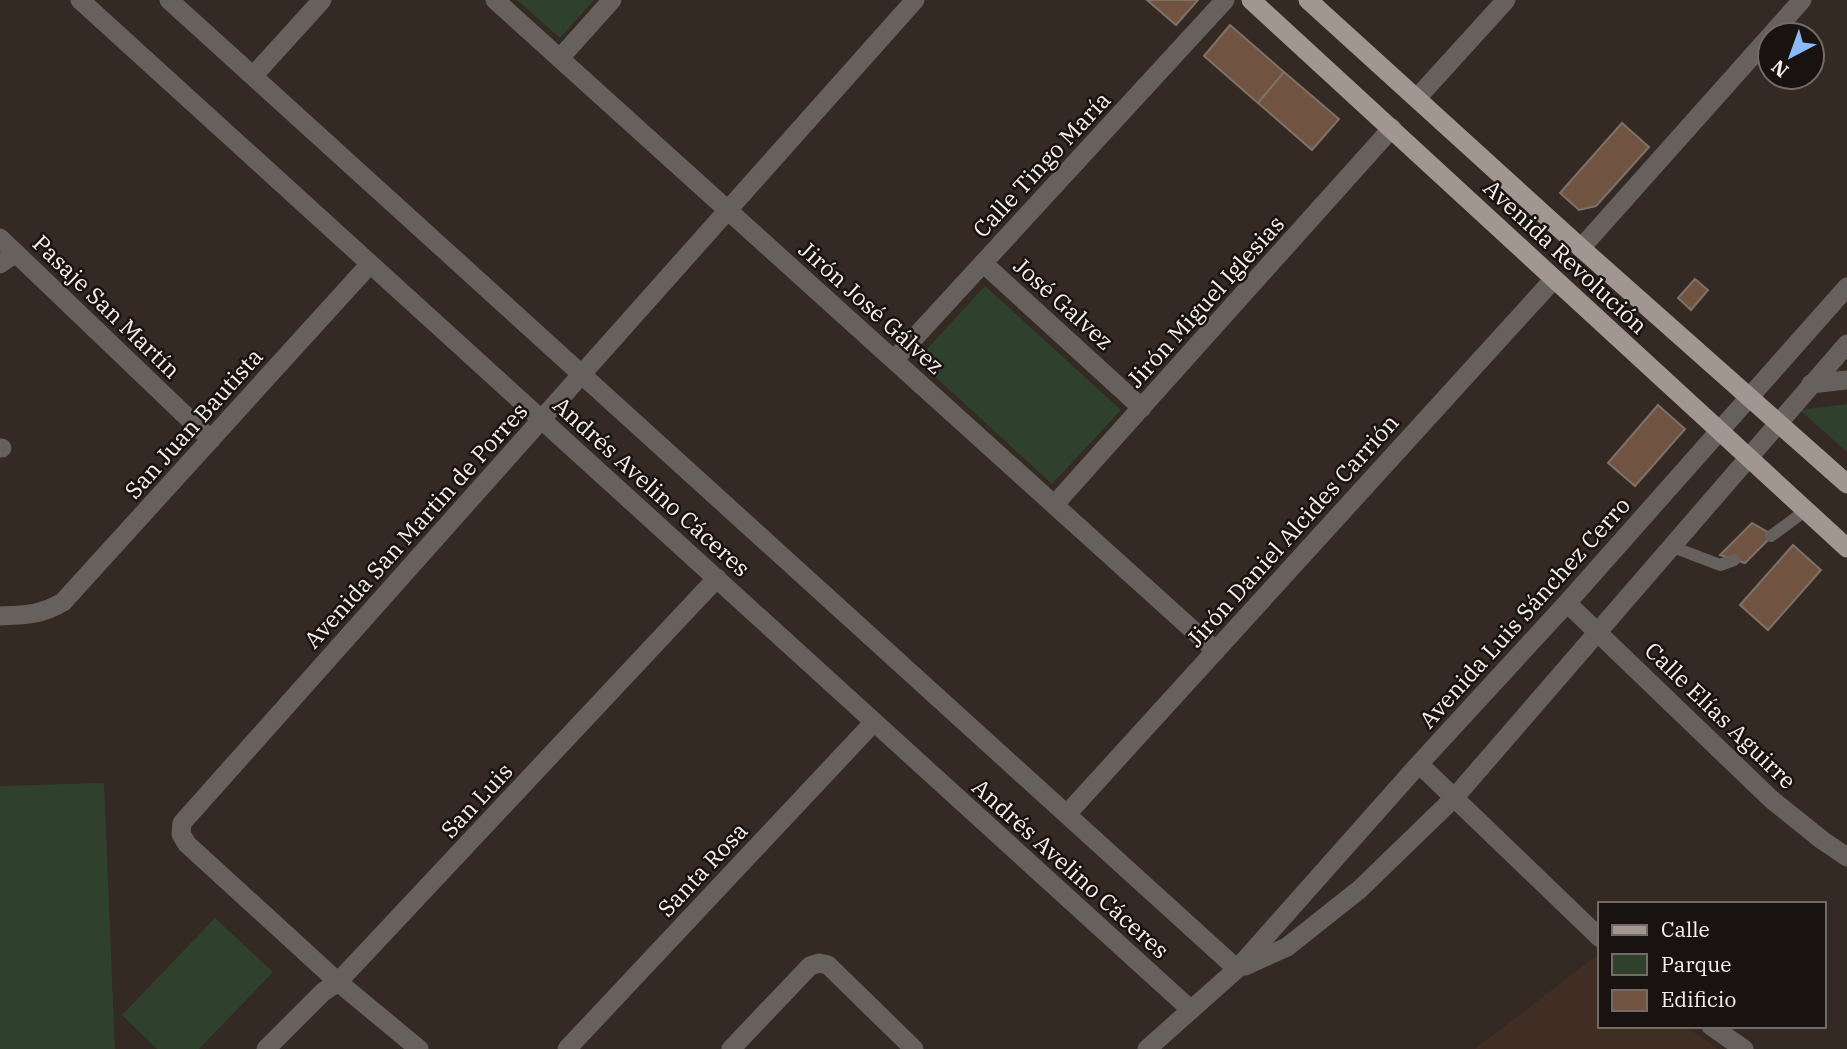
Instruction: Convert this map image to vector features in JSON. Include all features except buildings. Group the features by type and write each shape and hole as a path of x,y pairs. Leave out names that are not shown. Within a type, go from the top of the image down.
{"main road":[{"name":"Avenida Revolución","path":"1251,0 1847,548"},
{"name":"Avenida Revolución","path":"1308,0 1581,248 1847,484"}],"street":[{"name":"Andrés Avelino Cáceres","path":"80,0 1190,1009"},
{"name":"Andrés Avelino Cáceres","path":"169,0 1237,969"},
{"path":"253,76 322,0"},
{"name":"Jirón José Gálvez","path":"495,0 1216,651"},
{"path":"560,58 612,0"},
{"name":"Avenida San Martin de Porres","path":"338,982 187,844 181,834 182,822 915,0"},
{"name":"Calle Tingo María","path":"894,360 1225,0"},
{"path":"1417,98 1506,0"},
{"path":"1783,21 1802,0"},
{"path":"1581,248 1756,51"},
{"name":"Jirón Miguel Iglesias","path":"1054,505 1392,128"},
{"name":"Pasaje San Martín","path":"0,238 8,258 211,440"},
{"name":"José Galvez","path":"983,263 1142,408"},
{"name":"San Juan Bautista","path":"0,616 31,615 47,611 63,602 370,264"},
{"name":"Jirón Daniel Alcides Carrión","path":"1067,814 1554,279"},
{"name":"Avenida Luis Sánchez Cerro","path":"1147,1049 1237,969 1847,287"},
{"name":"Avenida Luis Sánchez Cerro","path":"1237,969 1287,947 1350,897 1455,797 1847,344"},
{"path":"1811,384 1847,380"},
{"name":"San Luis","path":"266,1049 323,992 338,982 716,578"},
{"name":"Calle Elías Aguirre","path":"1567,603 1771,799 1847,857"},
{"name":"Santa Rosa","path":"566,1049 874,722"},
{"path":"1419,764 1598,936"},
{"path":"731,1049 810,966 820,963 828,965 914,1049"},
{"path":"338,982 419,1049"},
{"path":"1713,1028 1744,1049"}],"lane":[{"path":"1771,536 1805,511"},
{"path":"1673,547 1720,565 1734,560"}],"shaded area":[{"path":"1596,956 1598,1028 1688,1028 1718,1049 1475,1049"}],"green space":[{"path":"517,0 594,0 560,38"},
{"path":"985,286 1121,410 1052,484 917,360"},
{"path":"1847,404 1847,452 1800,410"},
{"path":"104,783 115,1049 0,1049 0,786"},
{"path":"215,918 273,972 199,1049 157,1049 122,1015"}]}
